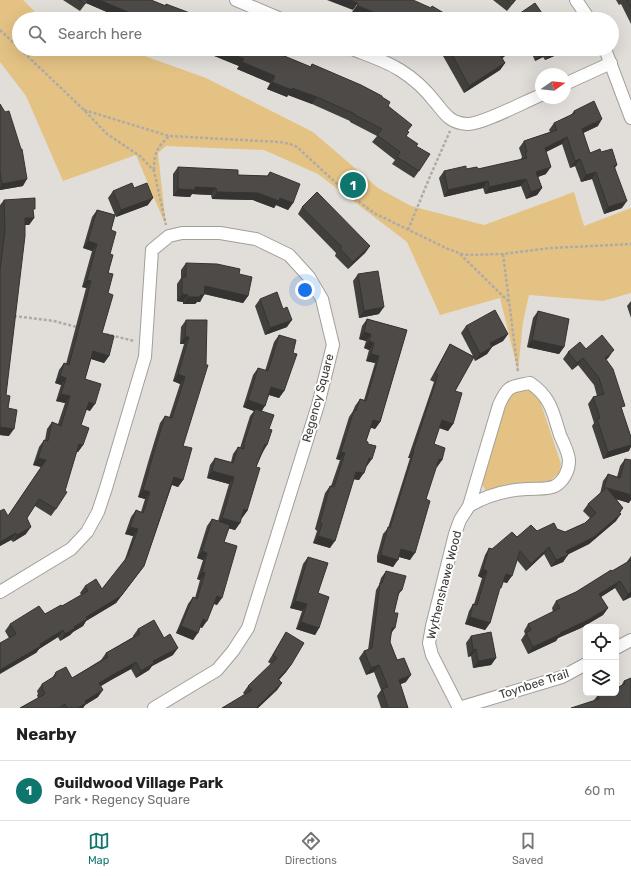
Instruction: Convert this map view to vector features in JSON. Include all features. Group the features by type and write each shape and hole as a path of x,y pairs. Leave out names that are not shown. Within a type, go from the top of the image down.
{"street":[{"path":"236,0 264,12"},
{"path":"576,0 584,12"},
{"path":"368,56 399,69 414,80 436,102 445,115 454,121 468,124 482,121 535,98"},
{"path":"608,56 631,118"},
{"path":"571,81 611,63"},
{"name":"Regency Square","path":"154,708 217,670 233,652 248,628 318,405 333,345 322,299 309,277 289,254 256,239 228,234 182,233 169,236"},
{"path":"0,592 71,549 79,542 92,523 106,488 145,357 152,250 169,236"},
{"path":"469,506 492,495 514,490 544,489 554,486 568,472 569,459 552,409 546,398 540,390 530,383 520,385"},
{"name":"Wythenshawe Wood","path":"459,708 432,655 429,643 432,626 455,534 460,520 469,506 499,405 504,395 510,388 520,385"},
{"path":"619,646 631,640"},
{"name":"Toynbee Trail","path":"459,708 562,677 583,666"}],"path":[{"path":"0,30 12,41"},
{"path":"28,56 107,134 140,156 154,171"},
{"path":"84,110 169,136 280,142 290,144 299,149 345,192 362,205 379,216 458,253 469,255 503,254 551,248 631,244"},
{"path":"408,230 454,121"},
{"path":"169,136 156,152 154,157 154,171 169,236"},
{"path":"458,253 510,303"},
{"path":"503,254 520,385"},
{"path":"8,315 54,321 77,327"},
{"path":"100,333 146,344"}],"shaded area":[{"path":"0,0 23,0 35,12 12,12 12,56 145,56 206,78 313,132 378,188 411,206 484,225 574,192 584,226 631,208 631,293 603,301 529,295 523,322 518,371 500,298 440,315 407,242 318,174 264,150 166,146 158,153 166,226 136,155 63,181 26,96 0,62"},
{"path":"529,390 538,395 561,464 559,473 550,481 507,484 486,491 482,484 504,401 516,392"}],"building":[{"path":"79,0 88,0 85,4"},
{"path":"99,0 151,0 187,12 128,12"},
{"path":"350,0 413,0 431,8 432,6 442,12 374,12 357,5 358,3"},
{"path":"506,0 515,0 512,4"},
{"path":"627,0 631,0 631,7"},
{"path":"535,3 541,12 522,12"},
{"path":"237,56 284,56 311,67 312,64 361,85 390,102 388,106 412,125 407,131 409,132 406,136 418,144 416,146 430,154 419,171 397,157 400,152 377,135 382,129 355,114 317,97 292,88 292,90 272,82 275,76 242,62 244,59"},
{"path":"453,56 501,56 505,63 469,86"},
{"path":"594,101 602,119 582,129 590,153 600,149 601,152 612,149 617,165 614,166 627,201 608,207 596,172 586,175 580,159 575,161 567,137 545,148 551,167 536,172 542,188 531,192 526,179 489,187 488,181 448,190 444,171 466,166 466,169 477,167 478,169 527,158 524,141 557,130 554,123 575,113 574,111"},
{"path":"0,104 5,112 9,111 22,149 27,179 2,184 0,172"},
{"path":"178,167 238,170 238,175 268,176 270,172 300,184 293,203 280,198 279,201 258,193 217,192 216,188 195,187 195,190 178,189"},
{"path":"132,183 134,188 147,183 153,198 121,210 113,191"},
{"path":"317,192 370,246 353,262 340,249 342,247 302,207"},
{"path":"35,198 35,209 33,209 34,218 25,218 25,236 6,395 10,396 8,408 17,410 14,429 0,427 0,270 5,230 4,200"},
{"path":"97,210 115,215 111,230 116,232 110,254 113,255 108,273 113,274 108,293 113,295 102,333 114,336 109,356 93,351 85,379 101,384 95,404 89,402 81,425 89,428 83,445 79,444 65,491 67,492 56,509 39,499 27,518 31,527 0,542 0,511 4,509 8,516 46,460 38,458 44,440 48,441 52,422 61,426 70,396 61,394 66,378 60,376 64,363 69,365 91,281 87,280 97,244 88,241"},
{"path":"186,263 217,264 240,269 239,274 252,277 248,296 205,286 204,295 200,295 200,297 188,297 188,295 182,294 182,277 186,277"},
{"path":"378,271 384,307 364,311 358,274"},
{"path":"277,292 283,309 287,307 292,320 270,328 260,299"},
{"path":"495,310 508,334 490,343 492,347 480,354 466,326"},
{"path":"538,311 569,319 564,347 532,340"},
{"path":"367,319 407,330 380,422 373,420 366,441 368,444 376,446 372,459 369,458 364,473 356,472 335,541 318,536 322,524 320,522 330,486 334,487 345,453 341,452 354,410 356,411 360,399 366,401 379,356 371,354 374,343 369,341 371,334 364,332"},
{"path":"186,320 207,320 206,365 208,365 183,446 192,448 183,480 174,477 144,566 121,596 86,617 87,619 74,627 75,628 65,634 63,630 40,644 41,646 0,670 0,643 16,634 10,624 39,606 45,614 61,605 62,606 88,591 85,586 96,579 102,589 128,556 138,529 130,527 136,510 143,513 150,492 143,490 165,416 172,418 185,377 178,374 189,337 185,337"},
{"path":"279,335 296,340 293,353 297,354 284,391 271,387 265,406 248,400 258,368 268,371"},
{"path":"602,335 614,350 605,358 613,369 625,406 621,407 631,437 631,445 608,452 597,419 600,418 593,397 604,394 599,378 583,358 577,363 568,352 580,342 586,349"},
{"path":"450,344 474,357 455,391 462,393 453,424 442,420 434,444 445,448 442,460 439,459 426,499 430,501 415,553 401,549 398,560 381,555 382,549 438,375 435,373"},
{"path":"255,409 274,415 269,429 272,430 267,445 265,444 256,467 260,468 247,511 244,509 240,523 222,518 234,477 212,471 215,458 233,463 238,447 244,449 244,443"},
{"path":"625,459 631,460 631,495 607,488 623,508 619,512 621,514 594,537 566,551 568,555 556,560 549,547 531,564 520,551 512,576 506,574 500,588 490,623 470,617 473,604 477,605 487,571 483,569 489,548 492,549 512,532 517,537 531,525 537,531 554,523 557,529 565,532 585,523 596,513 588,504 606,488 604,488 608,474 620,478"},
{"path":"212,519 230,525 224,542 237,546 222,598 217,596 207,621 203,619 198,633 181,626 193,597 197,599 205,573 202,572 207,553 202,551"},
{"path":"308,557 328,563 318,593 329,597 319,628 301,622 307,604 295,601"},
{"path":"631,560 631,592 628,594 620,581 599,594 608,608 586,621 560,633 561,634 533,647 526,633 531,630 528,624 560,608 556,601 576,592 611,570 612,571"},
{"path":"386,571 406,576 402,590 399,592 394,613 398,613 395,628 392,628 390,642 397,660 404,658 411,675 399,680 408,708 388,708 382,689 388,687 379,665 371,668 364,651 372,648 380,583 382,583"},
{"path":"154,620 164,638 170,634 178,648 153,661 154,663 141,671 136,662 99,683 103,690 85,701 86,703 78,708 67,708 65,704 59,708 20,708 45,694 42,684 55,676 56,672 66,667 72,678 108,657 106,653 140,634 138,629"},
{"path":"286,632 304,643 291,665 278,679 282,683 257,707 258,708 222,708 252,690 248,686 277,658 273,655"},
{"path":"491,632 496,658 478,661 476,649 473,650 471,636"},
{"path":"631,678 631,708 571,708 599,699 598,696 619,696 619,687 625,684 624,681"}],"place":[{"name":"Guildwood Village Park","path":"353,185"}]}
